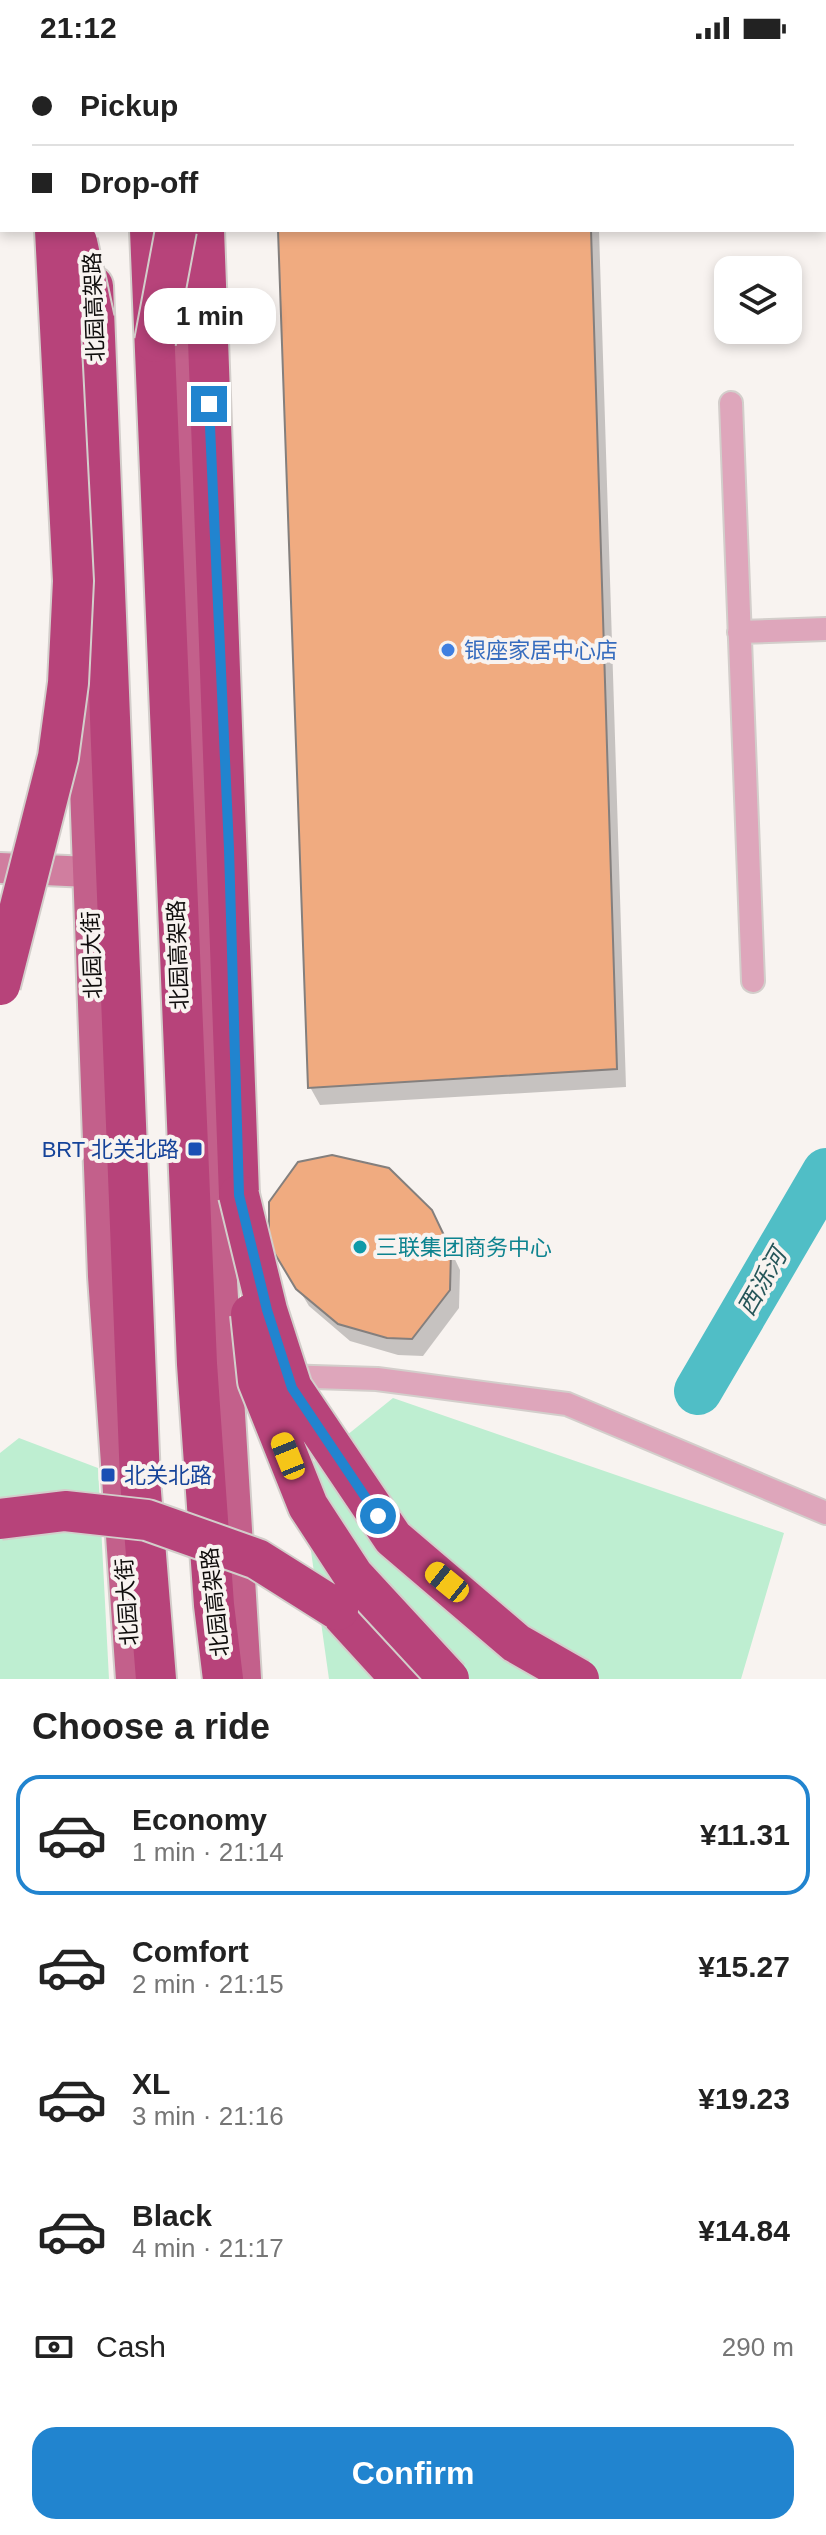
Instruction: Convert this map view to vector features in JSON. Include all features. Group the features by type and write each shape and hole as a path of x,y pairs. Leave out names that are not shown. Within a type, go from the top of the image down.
{"highway":[{"path":"0,985 58,757 68,683 73,581 55,232"},
{"path":"75,232 94,320"},
{"name":"北园高架路","path":"91,232 140,1480 156,1679"},
{"name":"北园高架路","path":"150,232 197,1349 214,1605 223,1679"},
{"path":"155,342 178,232"},
{"path":"204,232 239,1195 258,1381 308,1506 353,1575 449,1679"},
{"path":"0,869 39,742 73,581"},
{"path":"239,1195 267,1310 292,1388 393,1538 516,1643 579,1679"},
{"path":"0,1519 65,1511 147,1520 257,1559 338,1610 401,1679"}],"main road":[{"name":"北园大街","path":"75,232 82,353 83,739 105,1276 133,1679"},
{"path":"178,232 224,1374 244,1679"}],"street":[{"path":"731,403 753,981"},
{"path":"739,632 826,629"},
{"path":"0,869 89,872"},
{"path":"224,1374 377,1379 567,1404 826,1513"}],"green space":[{"path":"393,1398 784,1533 741,1679 329,1679 300,1473"},
{"path":"19,1438 98,1468 109,1679 0,1679 0,1453"}],"building":[{"name":"银座家居中心店","path":"278,232 591,232 617,1069 308,1088"},
{"name":"三联集团商务中心","path":"332,1155 389,1168 432,1210 451,1250 450,1290 412,1339 387,1338 338,1324 296,1289 269,1244 269,1202 298,1162"}],"waterway":[{"name":"西泺河","path":"698,1391 826,1172"}],"place":[{"name":"银座家居中心店","path":"448,650"},
{"name":"BRT 北关北路","path":"195,1149"},
{"name":"三联集团商务中心","path":"360,1247"},
{"name":"北关北路","path":"108,1475"}],"route":[{"path":"209,404 229,849 239,1195 267,1310 292,1388 378,1516"}]}
